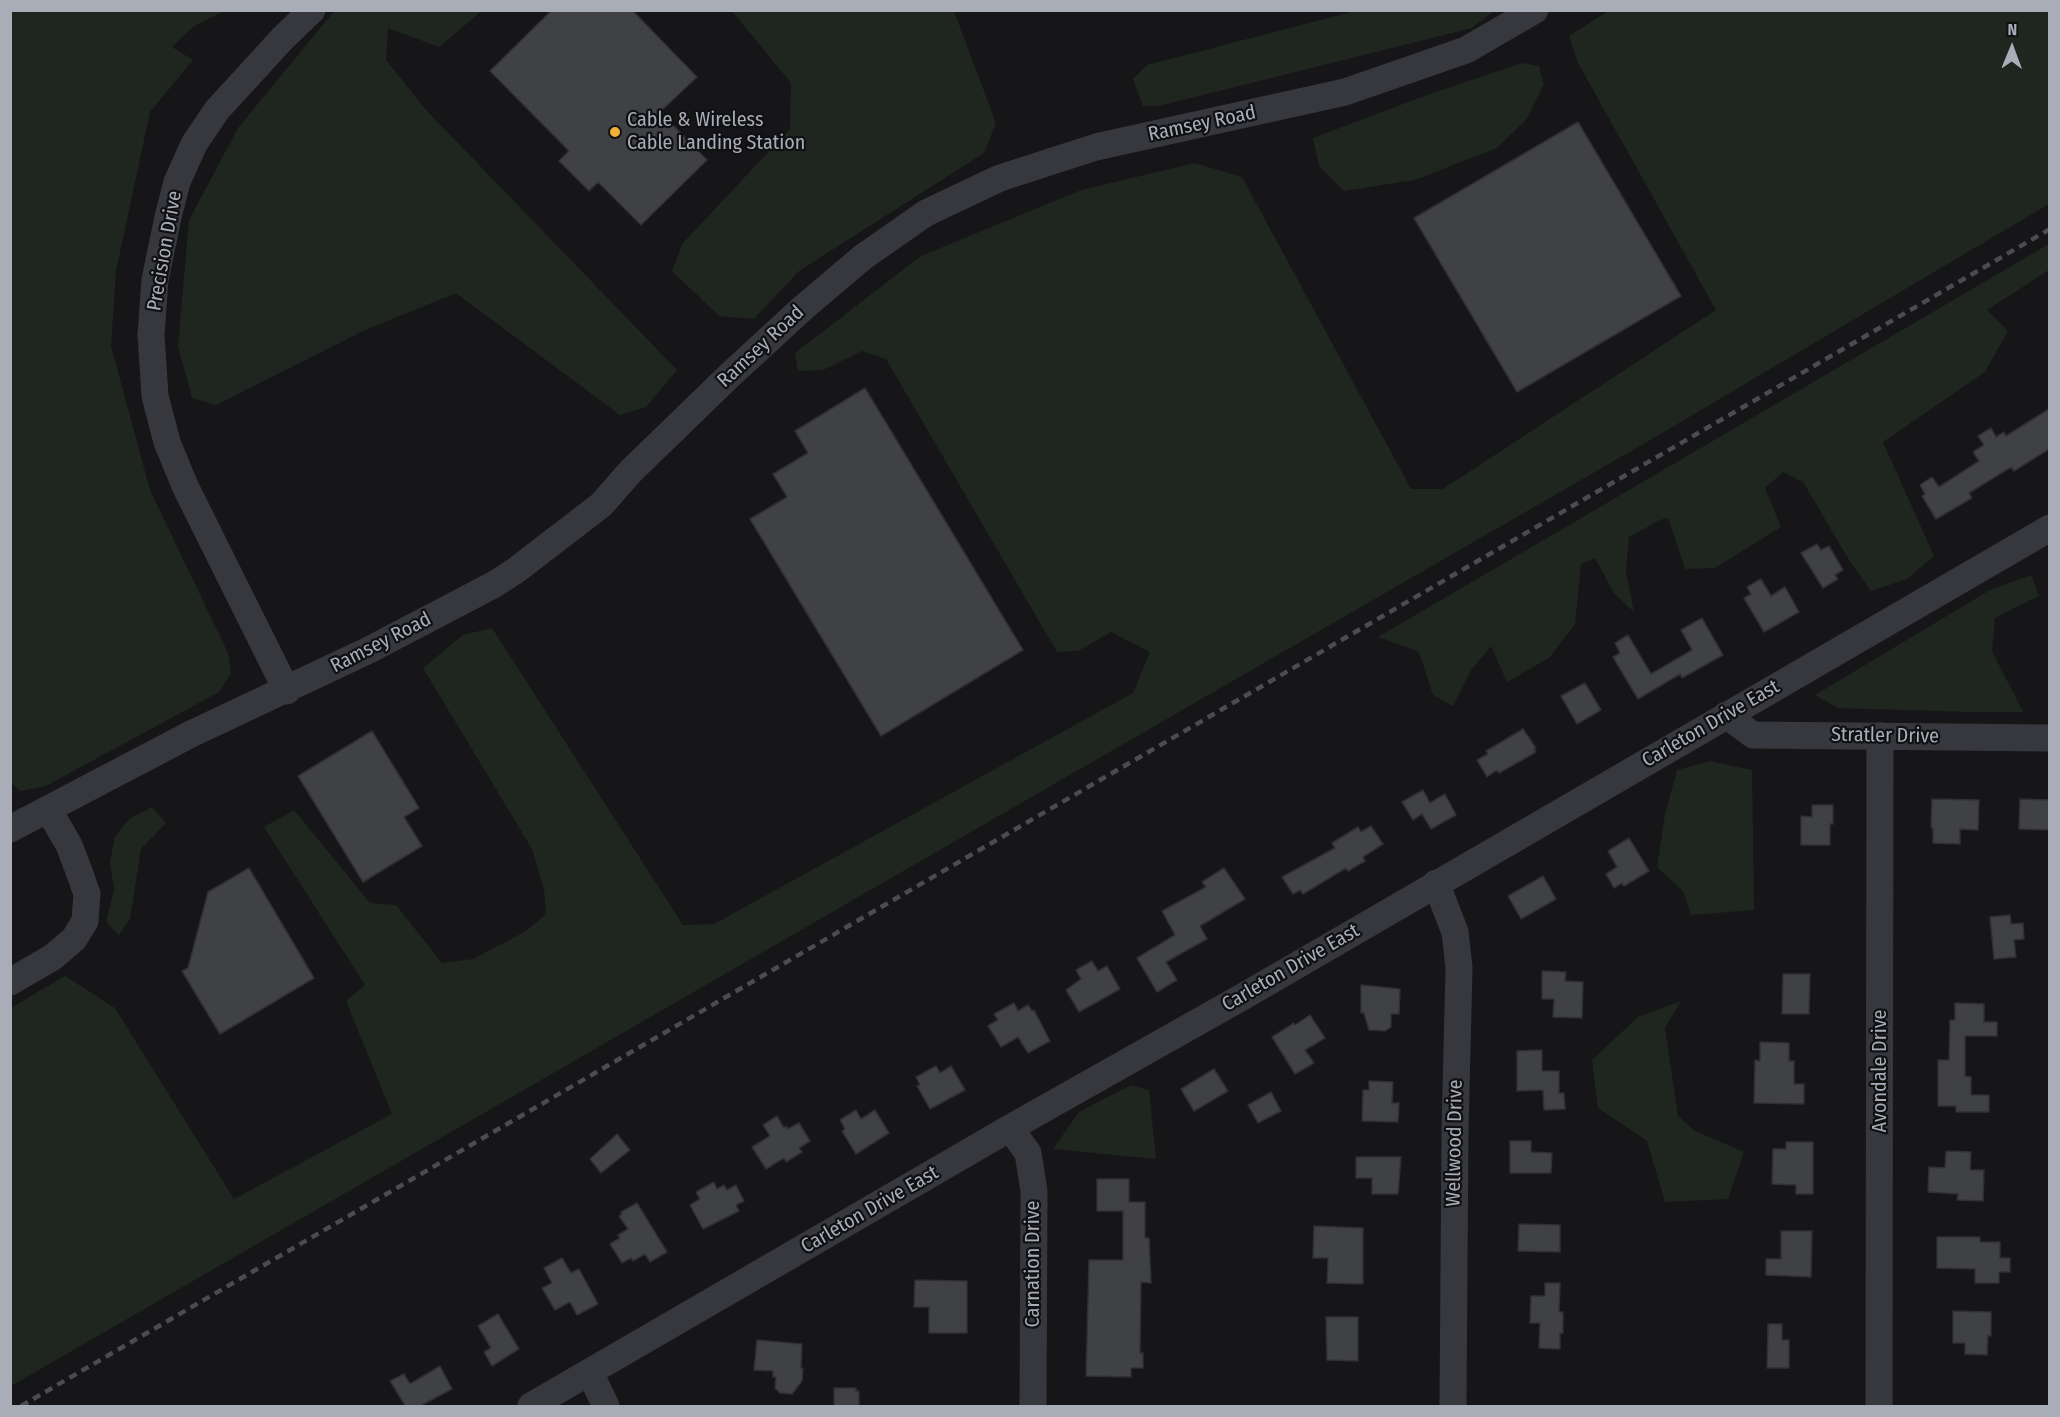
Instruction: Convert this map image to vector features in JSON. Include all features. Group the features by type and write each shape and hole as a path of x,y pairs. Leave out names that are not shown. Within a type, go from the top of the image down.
{"street":[{"name":"Precision Drive","path":"286,691 185,486 167,442 155,396 151,335 155,280 168,217 177,182 195,144 217,110 312,10"},
{"name":"Ramsey Road","path":"10,829 191,734 286,691 495,584 601,505 631,471 804,307 863,257 926,213 1000,178 1096,147 1345,92 1399,74 1466,50 1535,10"},
{"name":"Carleton Drive East","path":"531,1407 2049,528"},
{"name":"Stratler Drive","path":"1726,716 1753,735 2049,738"},
{"name":"Avondale Drive","path":"1879,1407 1880,736"},
{"path":"10,982 53,957 74,939 85,921 87,894 69,845 48,809"},
{"name":"Wellwood Drive","path":"1436,883 1455,932 1459,968 1453,1407"},
{"name":"Carnation Drive","path":"1010,1128 1028,1154 1034,1191 1032,1407"},
{"path":"590,1373 606,1407"}],"shaded area":[{"path":"483,10 439,47 388,28 386,60 427,111 677,370 646,407 620,415 456,293 363,331 216,405 192,398 178,346 189,220 238,128 334,11"},
{"path":"1610,10 2049,11 2049,204 1652,439 11,1386 11,1008 65,976 115,1008 234,1199 392,1114 346,1001 365,985 264,827 294,810 370,903 396,905 442,963 473,959 526,931 546,914 544,890 532,849 423,668 463,635 492,628 683,925 714,924 1133,693 1150,652 1111,632 1078,651 1057,652 886,359 862,351 823,370 798,371 795,353 921,256 1081,190 1195,163 1242,177 1411,489 1443,489 1716,310 1578,63 1569,36"},
{"path":"10,11 224,11 194,26 172,47 193,60 150,112 116,271 111,346 150,490 228,653 231,673 219,692 46,786 20,791 10,781"},
{"path":"732,11 954,11 996,123 984,153 799,271 754,319 719,316 672,271 683,243 790,129 791,83"},
{"path":"1355,11 1494,11 1472,28 1159,106 1143,106 1133,79 1147,65"},
{"path":"1522,63 1539,66 1544,84 1527,119 1497,148 1415,180 1344,191 1319,166 1313,138 1424,96"},
{"path":"2049,244 2049,270 1987,310 2008,331 1985,372 1883,442 1934,556 1907,579 1871,591 1849,560 1803,482 1783,472 1765,488 1781,527 1715,568 1685,569 1668,518 1660,520 1629,537 1626,571 1634,612 1614,593 1595,558 1581,564 1575,624 1549,658 1507,682 1491,646 1472,669 1453,706 1433,695 1419,652 1378,637"},
{"path":"2031,575 2039,596 1995,618 1992,651 2023,712 1838,708 1815,695 1990,590"},
{"path":"1710,761 1752,770 1754,910 1691,915 1683,891 1657,867 1665,814 1677,770"},
{"path":"152,807 166,823 141,849 130,919 119,935 106,922 114,889 110,862 115,837 129,819"},
{"path":"1681,1001 1665,1028 1678,1116 1695,1131 1744,1152 1728,1199 1665,1202 1647,1141 1598,1108 1592,1060 1638,1017"},
{"path":"1131,1085 1149,1090 1156,1159 1053,1149 1079,1112"}],"building":[{"name":"Cable & Wireless Cable Landing Station","path":"552,10 632,10 697,77 660,112 707,160 641,225 598,182 589,191 559,161 569,151 490,71"},
{"path":"1578,122 1681,296 1517,392 1414,218"},
{"path":"865,388 1023,650 881,736 750,519 787,497 773,474 808,453 795,431"},
{"path":"2049,409 2049,449 2014,471 2011,467 1969,493 1972,498 1936,519 1922,496 1925,494 1920,485 1932,477 1939,487 1979,461 1973,452 1984,445 1978,436 1991,428 1996,437 2004,432 2006,436"},
{"path":"1817,544 1821,550 1829,546 1843,570 1835,575 1838,579 1823,588 1801,553"},
{"path":"1761,579 1771,596 1785,587 1799,612 1764,632 1744,598 1751,594 1747,587"},
{"path":"1702,618 1723,655 1682,678 1680,674 1638,699 1613,657 1620,653 1615,643 1628,635 1651,674 1692,650 1681,630"},
{"path":"1585,683 1601,710 1577,724 1561,696"},
{"path":"1523,729 1536,748 1534,749 1536,752 1499,773 1497,770 1487,777 1477,760 1488,754 1486,751"},
{"path":"372,731 419,808 404,817 422,846 363,882 298,776"},
{"path":"1423,790 1430,803 1445,794 1456,815 1431,829 1422,814 1413,820 1402,802"},
{"path":"1932,799 1979,800 1978,830 1960,829 1960,844 1933,843"},
{"path":"2020,799 2049,800 2049,830 2019,829"},
{"path":"1812,805 1833,805 1830,845 1801,845 1801,816 1812,817"},
{"path":"1371,826 1383,844 1363,857 1365,861 1348,871 1346,868 1303,894 1300,890 1293,894 1282,877 1335,848 1332,843 1358,827 1361,832"},
{"path":"1629,838 1649,871 1624,886 1622,883 1614,888 1606,874 1617,867 1608,851"},
{"path":"249,868 314,978 220,1034 182,971 188,968 208,892"},
{"path":"1224,868 1245,899 1200,926 1207,939 1166,962 1177,980 1157,992 1137,958 1175,935 1162,911 1206,887 1202,882"},
{"path":"1543,876 1556,899 1521,919 1508,896"},
{"path":"2010,915 2011,924 2023,923 2024,939 2014,940 2016,957 1994,959 1990,917"},
{"path":"1092,961 1098,971 1107,966 1120,989 1079,1012 1066,990 1081,979 1076,970"},
{"path":"1542,971 1566,972 1565,981 1583,982 1582,1018 1553,1017 1554,999 1542,999"},
{"path":"1783,974 1810,974 1809,1014 1782,1014"},
{"path":"1361,985 1400,989 1399,1014 1391,1014 1391,1027 1385,1031 1369,1030 1364,1013 1361,1013"},
{"path":"1014,1003 1018,1011 1028,1005 1032,1011 1034,1010 1050,1041 1028,1053 1018,1037 1001,1047 988,1026 998,1020 994,1014"},
{"path":"1955,1003 1984,1004 1984,1022 1997,1022 1997,1036 1965,1036 1965,1076 1971,1077 1971,1095 1989,1095 1989,1112 1956,1112 1956,1106 1938,1106 1938,1060 1949,1060 1950,1020 1955,1020"},
{"path":"1310,1015 1325,1038 1305,1050 1314,1063 1295,1074 1272,1037"},
{"path":"1760,1042 1789,1043 1789,1061 1794,1061 1794,1084 1804,1084 1804,1104 1754,1103 1755,1060 1760,1061"},
{"path":"1542,1050 1542,1071 1559,1071 1559,1093 1564,1093 1565,1109 1544,1110 1543,1090 1517,1091 1517,1051"},
{"path":"936,1066 940,1073 951,1066 965,1090 930,1109 917,1086 920,1085 916,1077"},
{"path":"1214,1069 1228,1091 1194,1111 1181,1089"},
{"path":"1369,1081 1393,1082 1392,1103 1399,1103 1398,1122 1362,1121 1363,1090 1369,1090"},
{"path":"1271,1092 1281,1111 1258,1123 1248,1105"},
{"path":"856,1110 861,1119 875,1110 889,1133 856,1154 842,1131 845,1129 840,1120"},
{"path":"777,1116 784,1128 786,1126 788,1129 799,1123 810,1141 799,1148 802,1152 786,1162 784,1158 766,1169 752,1147 770,1136 763,1125"},
{"path":"617,1134 630,1150 601,1173 590,1159"},
{"path":"1510,1141 1531,1141 1531,1152 1552,1153 1551,1173 1510,1173"},
{"path":"1786,1142 1813,1142 1813,1194 1796,1194 1796,1185 1772,1184 1773,1149 1786,1149"},
{"path":"1946,1151 1971,1152 1970,1170 1984,1170 1983,1201 1957,1200 1958,1194 1928,1192 1929,1167 1945,1168"},
{"path":"1356,1157 1401,1157 1398,1194 1372,1194 1372,1178 1356,1178"},
{"path":"1097,1179 1129,1179 1129,1202 1145,1202 1145,1238 1149,1238 1151,1283 1141,1282 1140,1353 1143,1353 1143,1368 1131,1368 1131,1377 1086,1376 1089,1260 1123,1260 1123,1211 1097,1211"},
{"path":"714,1182 717,1189 724,1185 727,1190 736,1185 744,1201 736,1205 739,1211 703,1229 690,1205 700,1199 696,1192"},
{"path":"637,1203 667,1252 650,1262 645,1254 633,1261 631,1258 622,1263 610,1244 628,1229 619,1216 621,1212"},
{"path":"1519,1224 1560,1225 1560,1252 1518,1251"},
{"path":"1314,1226 1363,1228 1363,1284 1327,1283 1328,1258 1313,1258"},
{"path":"1781,1231 1812,1231 1811,1277 1766,1275 1766,1259 1781,1259"},
{"path":"1937,1237 1980,1237 1980,1242 2000,1242 2000,1258 2010,1258 2010,1272 1999,1272 1999,1283 1975,1283 1975,1269 1937,1268"},
{"path":"562,1258 571,1273 579,1269 598,1304 577,1315 570,1302 555,1310 542,1288 552,1283 544,1268"},
{"path":"915,1280 967,1281 967,1333 929,1333 929,1307 914,1307"},
{"path":"1545,1283 1560,1283 1559,1312 1563,1312 1563,1333 1560,1333 1560,1349 1539,1348 1540,1323 1530,1323 1531,1296 1545,1296"},
{"path":"1953,1311 1991,1312 1991,1336 1988,1335 1987,1355 1965,1354 1965,1343 1953,1343"},
{"path":"498,1314 519,1349 492,1366 484,1352 491,1348 478,1326"},
{"path":"1326,1317 1358,1317 1358,1361 1327,1360"},
{"path":"1768,1324 1782,1324 1782,1340 1789,1340 1789,1368 1767,1368"},
{"path":"757,1340 802,1344 802,1381 792,1394 780,1393 775,1388 776,1377 773,1377 773,1371 754,1370"},
{"path":"440,1366 452,1389 418,1407 406,1407 390,1381 404,1374 410,1384"},
{"path":"834,1388 856,1388 856,1391 859,1391 859,1407 834,1407"}],"railway":[{"path":"21,1406 2050,229"}],"place":[{"name":"Cable & Wireless Cable Landing Station","path":"615,132"}]}
